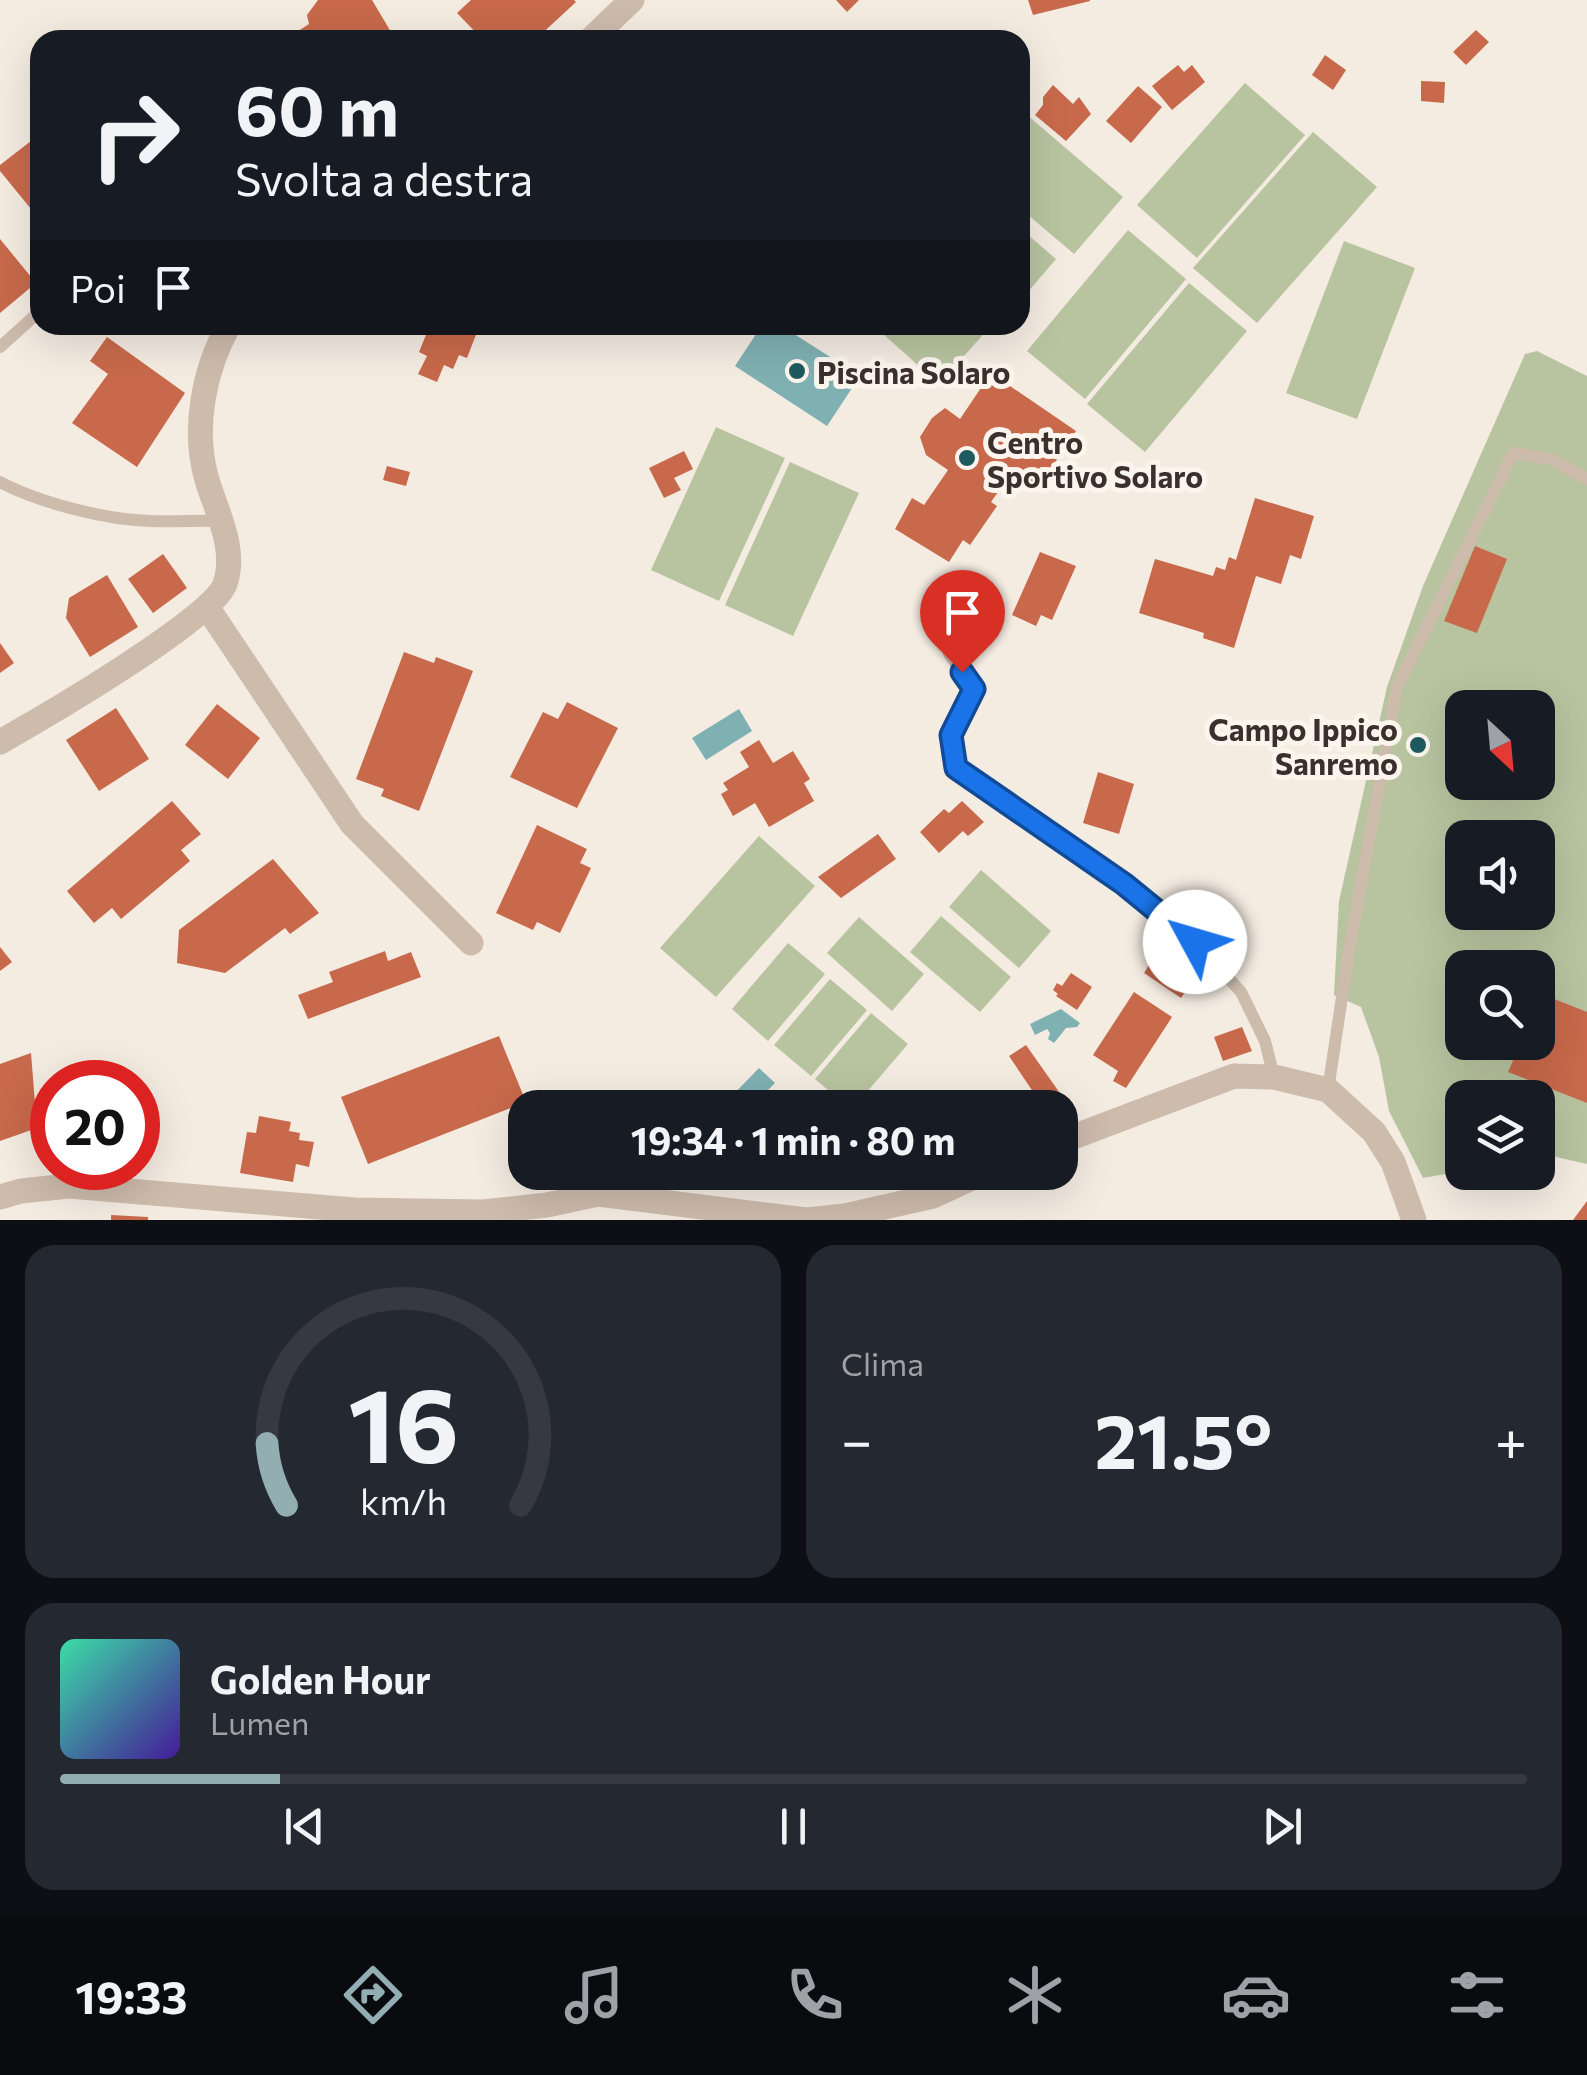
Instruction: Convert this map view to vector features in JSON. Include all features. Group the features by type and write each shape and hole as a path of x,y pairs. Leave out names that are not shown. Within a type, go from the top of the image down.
{"street":[{"path":"600,30 632,0"},
{"path":"0,742 86,694 206,607 224,588 230,556 200,444 212,356 224,335"},
{"path":"206,607 352,824 471,943"},
{"path":"1078,1135 1234,1076 1274,1078 1328,1090 1374,1132 1393,1162 1414,1220"},
{"path":"0,1197 68,1186 400,1212 482,1212 571,1210 598,1194 806,1220 845,1216 946,1190"}],"lane":[{"path":"0,347 30,320"},
{"path":"1328,1090 1397,687 1513,453 1551,459 1587,479"},
{"path":"0,482 18,492 149,522 221,520"},
{"path":"949,654 974,689 951,735 956,768 1124,884 1195,942 1241,992 1266,1040 1274,1078"}],"green space":[{"path":"1245,83 1305,135 1197,258 1137,205"},
{"path":"1030,118 1123,197 1074,254 1030,217"},
{"path":"1313,132 1377,187 1257,323 1193,268"},
{"path":"1128,230 1186,279 1085,399 1027,351"},
{"path":"1030,237 1056,259 1030,289"},
{"path":"1344,241 1415,268 1357,419 1286,393"},
{"path":"1189,283 1247,331 1145,452 1087,404"},
{"path":"884,335 983,335 939,384"},
{"name":"Campo Ippico Sanremo","path":"1537,351 1587,376 1587,1164 1555,1157 1555,1080 1445,1080 1445,1174 1423,1178 1389,1111 1379,1057 1361,1007 1334,995 1339,901 1387,687 1423,586 1525,354"},
{"path":"716,427 785,458 719,601 651,570"},
{"path":"790,462 859,493 793,636 725,605"},
{"path":"759,836 815,886 716,997 660,948"},
{"path":"981,870 1051,931 1019,968 949,907"},
{"path":"941,916 1011,977 980,1012 910,952"},
{"path":"859,917 924,974 892,1011 827,953"},
{"path":"788,943 825,974 768,1041 732,1009"},
{"path":"830,979 867,1010 811,1076 774,1045"},
{"path":"871,1013 908,1044 869,1090 828,1090 815,1079"}],"water":[{"name":"Piscina Solaro","path":"755,335 796,335 860,376 827,426 735,366"},
{"path":"739,709 752,731 706,760 692,738"},
{"path":"1061,1009 1080,1023 1077,1027 1066,1028 1054,1043 1048,1039 1047,1029 1035,1035 1030,1024"},
{"path":"759,1068 775,1083 768,1090 738,1090"}],"building":[{"path":"318,0 372,0 390,30 300,30 309,24 307,15"},
{"path":"471,0 576,2 546,30 473,30 457,13"},
{"path":"836,0 859,0 847,12"},
{"path":"1028,0 1090,0 1090,1 1033,15"},
{"path":"1476,30 1489,42 1466,65 1453,52"},
{"path":"1325,55 1346,70 1333,90 1312,75"},
{"path":"1178,65 1184,72 1192,65 1205,82 1172,110 1152,86"},
{"path":"1421,81 1445,82 1444,103 1421,101"},
{"path":"1053,85 1073,104 1079,97 1091,114 1066,141 1035,115"},
{"path":"1138,86 1162,107 1131,143 1106,121"},
{"path":"30,142 30,208 0,171 0,165"},
{"path":"0,239 30,276 30,288 0,313"},
{"path":"426,335 476,335 467,358 459,355 453,369 444,365 437,382 418,374 427,356 419,352"},
{"path":"107,337 185,393 137,467 72,423 108,374 90,361"},
{"path":"991,373 1076,431 1037,489 1012,472 991,502 997,506 970,545 963,540 949,562 895,529 912,498 924,505 948,470 926,455 920,437 932,418 945,408 960,419"},
{"path":"684,451 693,469 674,478 681,490 664,498 649,468"},
{"path":"387,466 410,472 406,486 383,480"},
{"path":"1255,498 1314,516 1301,559 1290,555 1281,584 1256,576 1234,648 1203,638 1204,633 1139,613 1155,559 1213,576 1216,567 1225,570 1229,557 1236,560"},
{"path":"1475,546 1507,559 1477,633 1444,621"},
{"path":"1040,552 1076,566 1052,620 1041,615 1036,626 1012,615"},
{"path":"163,554 187,588 153,613 128,579"},
{"path":"107,575 138,627 90,657 66,618 69,598"},
{"path":"0,643 14,663 0,673"},
{"path":"404,652 434,663 436,657 473,671 419,811 381,796 384,789 356,779"},
{"path":"567,702 618,728 577,808 510,777 543,712 558,719"},
{"path":"217,704 260,738 228,779 185,745"},
{"path":"116,708 149,759 99,791 66,740"},
{"path":"759,740 773,763 793,751 810,779 804,783 814,801 769,827 755,803 733,816 721,794 728,790 723,783 749,767 740,752"},
{"path":"1098,772 1134,784 1119,834 1083,823"},
{"path":"172,801 201,834 181,850 190,861 121,919 112,908 94,923 67,891"},
{"path":"962,801 984,822 968,836 963,831 939,853 920,832 944,809 949,813"},
{"path":"537,825 587,849 580,863 591,868 560,933 537,922 533,930 496,913"},
{"path":"878,834 896,859 841,898 818,877"},
{"path":"273,859 319,913 290,934 285,928 225,973 177,963 179,930"},
{"path":"1162,945 1200,970 1181,998 1144,973"},
{"path":"0,947 12,962 0,971"},
{"path":"385,951 388,961 411,952 421,977 308,1019 298,995 333,982 329,972"},
{"path":"1071,973 1092,987 1077,1010 1053,990 1057,983 1062,986"},
{"path":"1134,992 1172,1017 1126,1088 1113,1081 1118,1071 1093,1055"},
{"path":"1555,999 1587,1012 1587,1103 1555,1090 1555,1080 1528,1080 1508,1072 1513,1060 1555,1060"},
{"path":"1242,1027 1252,1051 1223,1061 1214,1037"},
{"path":"499,1036 521,1090 508,1090 508,1109 368,1164 341,1097"},
{"path":"1026,1045 1058,1090 1032,1090 1009,1056"},
{"path":"31,1053 30,1130 0,1141 0,1064"},
{"path":"259,1116 291,1122 289,1131 300,1133 299,1140 314,1142 309,1167 296,1164 293,1182 240,1173 247,1132 256,1133"},
{"path":"1587,1201 1587,1220 1573,1220"},
{"path":"111,1215 148,1217 148,1220 111,1220"}],"place":[{"name":"Piscina Solaro","path":"797,371"},
{"name":"Centro Sportivo Solaro","path":"967,458"},
{"name":"Campo Ippico Sanremo","path":"1418,745"}],"route":[{"path":"962,672 974,689 951,735 956,768 1124,884 1195,942"}]}
